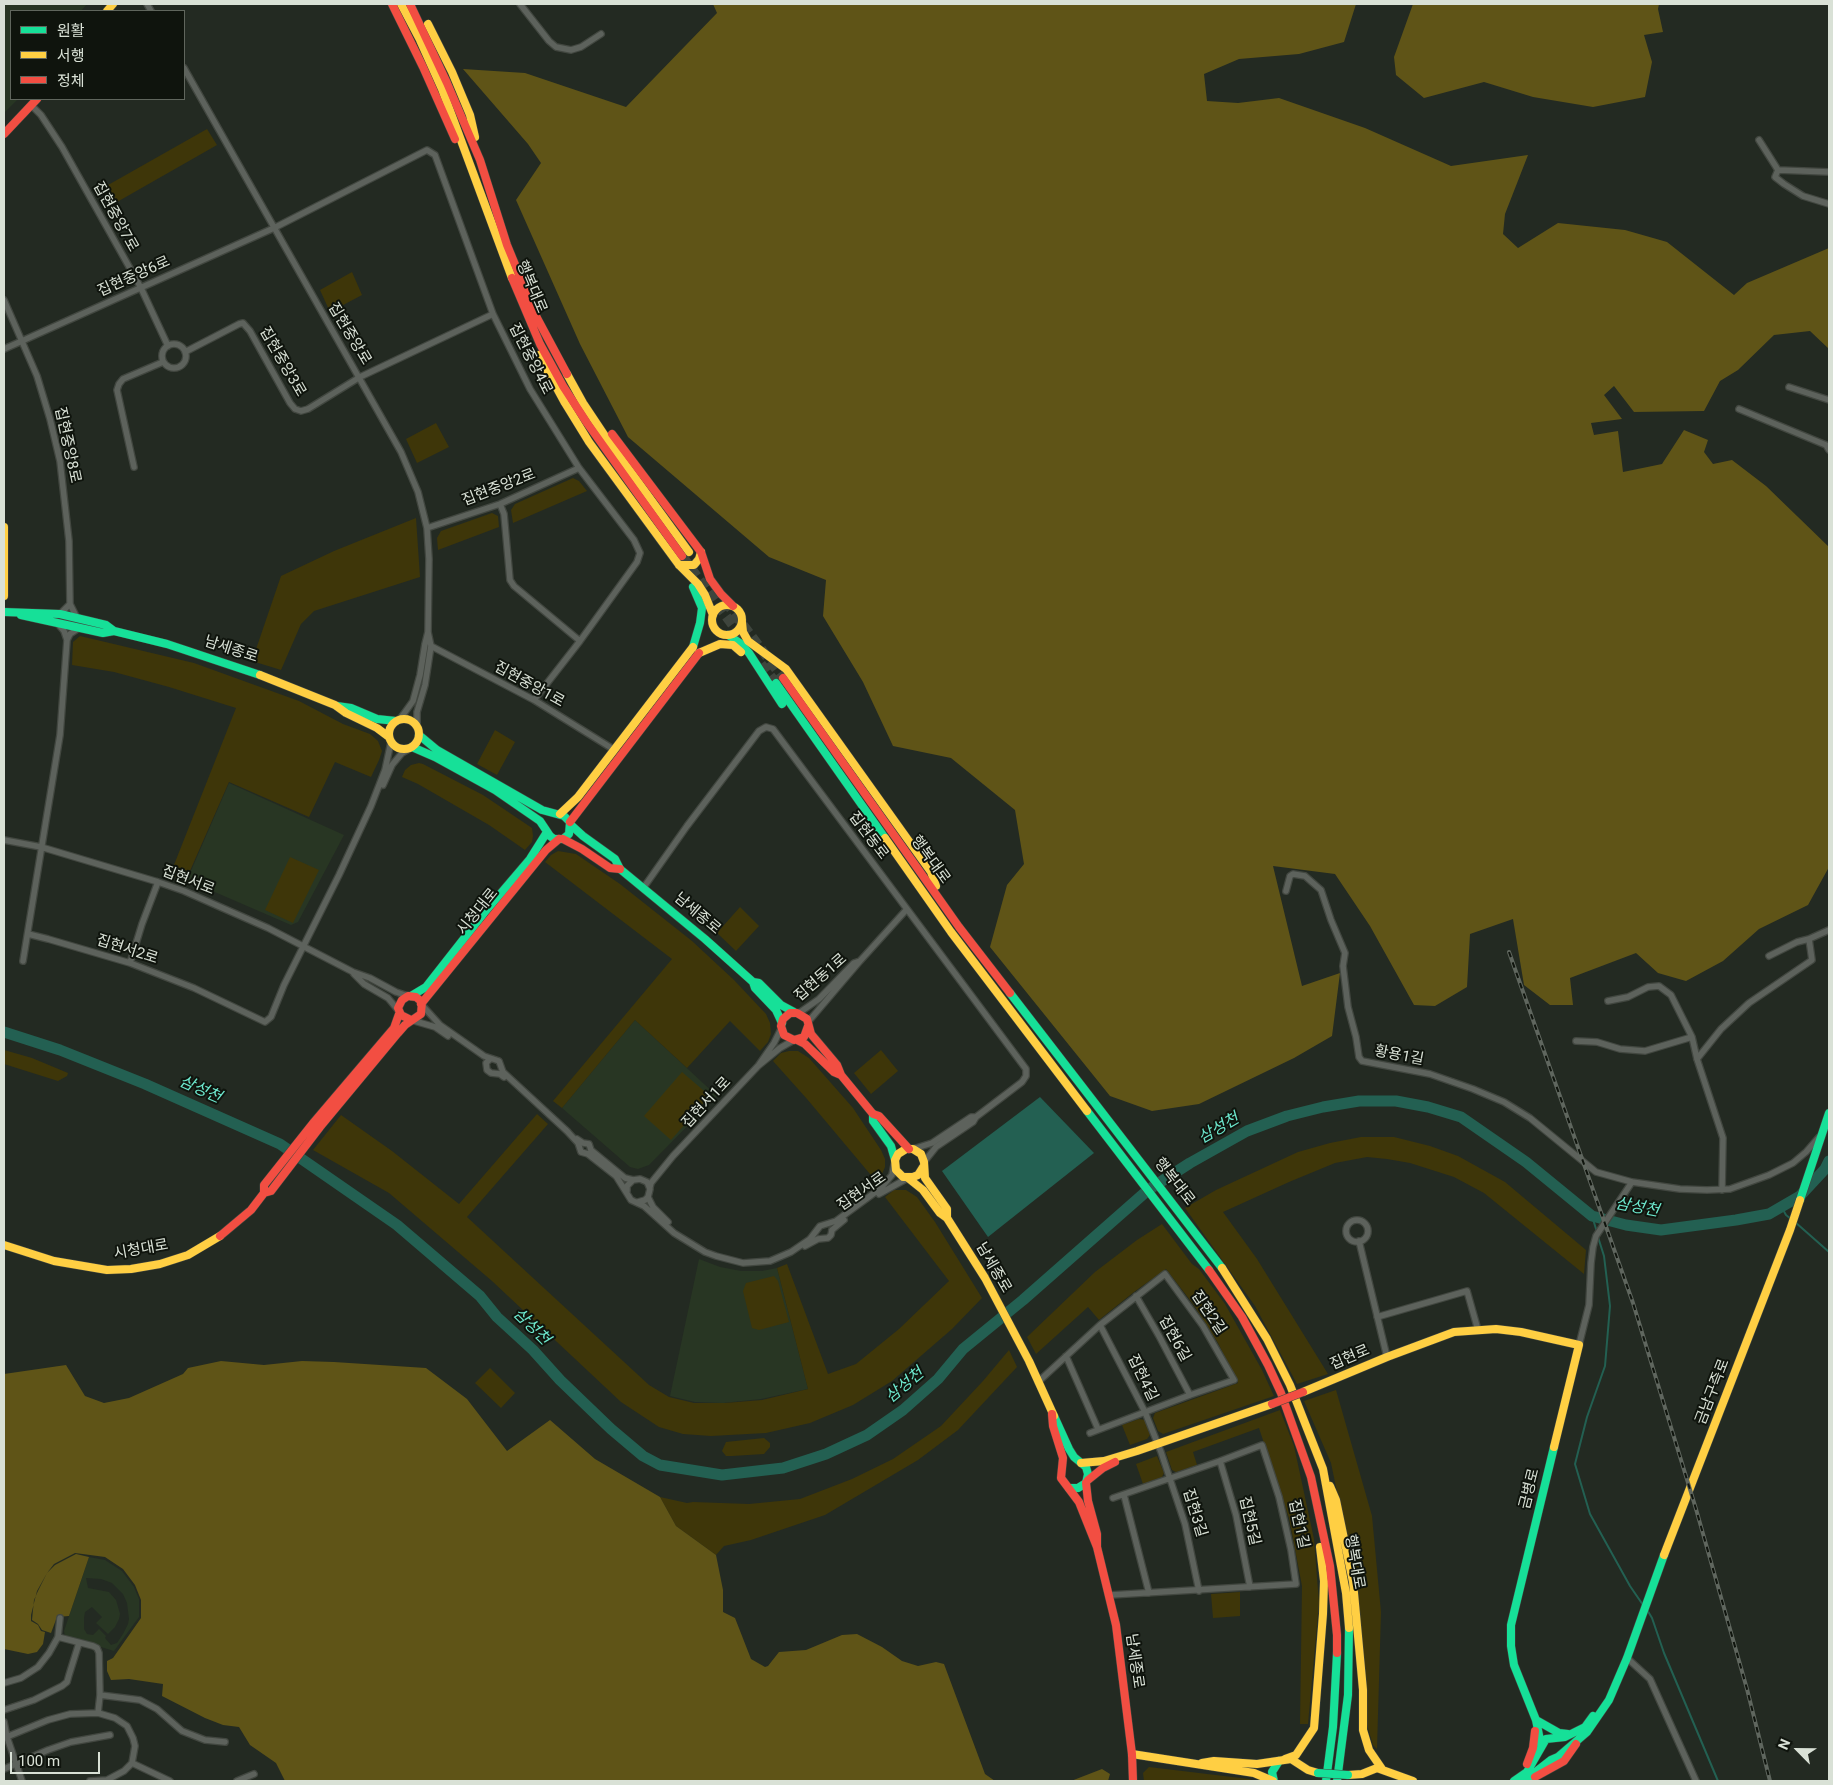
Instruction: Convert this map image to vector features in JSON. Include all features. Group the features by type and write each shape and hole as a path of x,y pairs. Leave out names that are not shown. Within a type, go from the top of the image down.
{"main road":[{"path":"392,4 424,67 449,127 470,164"},
{"name":"행복대로","path":"400,4 420,40 442,89 501,251 540,344 563,386 608,455 686,554 583,403 537,318 508,244 480,160 444,75 410,4"},
{"path":"417,4 452,72 470,115 480,160"},
{"path":"4,134 34,102"},
{"path":"508,244 581,390 701,552 710,579 721,594 740,612 755,638 778,656 931,872 939,897"},
{"path":"501,251 512,296 548,375 589,442 697,592 702,608 693,647"},
{"path":"4,527 4,596"},
{"path":"679,565 694,565 699,559 701,552"},
{"path":"679,565 698,584 705,595 715,629 740,643 772,684"},
{"path":"547,830 548,820 558,815 578,797 693,647 719,607 724,605 733,606"},
{"name":"남세종로","path":"4,612 60,614 106,625 114,631 166,644 242,668 335,705 351,708 377,719 398,720"},
{"path":"740,612 743,632 748,641 786,669"},
{"name":"남세종로","path":"15,613 103,633 114,631"},
{"path":"571,824 564,816 542,810 437,750 408,719 398,720 390,728 390,740 398,749 410,748 435,757 495,790 531,814 554,839 561,839 569,834 571,824 700,653 716,638 737,630 742,622"},
{"path":"700,653 720,644 733,645 746,655 772,684"},
{"path":"772,684 768,677 772,670 779,667 786,669"},
{"name":"행복대로","path":"783,678 959,927 1225,1271 1267,1339 1290,1385 1323,1470 1346,1593 1349,1624 1348,1696 1337,1781"},
{"name":"행복대로","path":"772,684 951,932 1211,1272 1242,1317 1268,1365 1281,1393 1311,1477 1330,1566 1337,1634 1333,1727 1326,1781"},
{"name":"남세종로","path":"335,705 346,713 377,728 390,740"},
{"path":"410,748 416,744 418,731"},
{"name":"남세종로","path":"571,824 583,836 615,859 620,869 644,887 753,982 755,988 776,1010 781,1026"},
{"name":"시청대로","path":"410,996 426,987 530,858 547,830"},
{"name":"남세종로","path":"561,839 582,849 610,868 620,869"},
{"name":"시청대로","path":"422,1004 546,850 561,839"},
{"name":"남세종로","path":"753,982 760,983 781,1005 797,1013"},
{"path":"410,996 420,999 422,1004 421,1014 411,1020 404,1018 399,1012 402,1000 410,996"},
{"name":"시청대로","path":"4,1245 54,1261 106,1270 131,1270 160,1264 188,1255 213,1241 235,1225 251,1210 394,1028 399,1012"},
{"path":"841,1075 834,1072 805,1044 784,1035 781,1026 786,1016 797,1013 805,1017 818,1044 837,1065 841,1075 873,1114 879,1116 900,1140 921,1154 923,1164 918,1175 908,1178 899,1174 896,1170 891,1146 873,1121 873,1114"},
{"name":"시청대로","path":"317,1125 398,1032 411,1020"},
{"path":"795,1040 804,1037 808,1024"},
{"name":"금남구즉로","path":"1561,1754 1588,1732 1609,1700 1627,1658 1648,1595 1790,1230 1829,1113"},
{"path":"895,1161 900,1152 911,1149"},
{"name":"남세종로","path":"923,1164 925,1178 947,1209 947,1218"},
{"name":"남세종로","path":"908,1178 923,1190 940,1213 947,1218 985,1278 1018,1341 1074,1458 1080,1462"},
{"name":"집현로","path":"1080,1462 1104,1461 1158,1444 1272,1404 1448,1334 1478,1330 1521,1332 1579,1345"},
{"name":"금병로","path":"1536,1720 1514,1665 1511,1646 1511,1626 1579,1345"},
{"name":"남세종로","path":"1052,1414 1053,1426 1063,1458 1063,1469"},
{"name":"집현로","path":"1086,1482 1103,1468 1137,1451"},
{"path":"1080,1462 1088,1472 1086,1482 1078,1488 1069,1488 1063,1482 1063,1469 1069,1463 1080,1462"},
{"path":"1323,1470 1336,1500 1353,1582 1363,1690 1364,1730 1369,1750 1392,1781"},
{"name":"남세종로","path":"1086,1482 1088,1502 1110,1595 1123,1676 1132,1754 1133,1781"},
{"name":"남세종로","path":"1069,1488 1079,1502 1093,1540 1098,1547"},
{"path":"1198,1763 1257,1764 1283,1759 1296,1755 1314,1728 1324,1581 1316,1506"},
{"name":"금남구즉로","path":"1555,1738 1572,1734 1592,1719 1607,1696 1627,1658"},
{"path":"1536,1720 1559,1733 1572,1734"},
{"path":"1524,1781 1561,1754 1562,1746 1536,1720"},
{"path":"1536,1720 1544,1758 1551,1760"},
{"path":"1509,1781 1521,1771 1531,1756 1536,1720"},
{"path":"1514,1781 1527,1772 1546,1739 1555,1738"},
{"path":"1530,1781 1564,1761 1576,1743"},
{"path":"1132,1754 1254,1773 1273,1781 1272,1772 1274,1767 1283,1759"},
{"path":"1283,1759 1296,1761 1308,1770 1318,1773 1362,1774 1377,1768 1413,1781"}],"street":[{"path":"520,4 549,41 556,47 571,50 581,48 601,34"},
{"name":"집현중앙로","path":"185,70 301,277 360,377 401,452 418,492 427,528 429,559 428,632 431,646 425,685 417,712 418,731"},
{"name":"집현중앙7로","path":"34,102 62,147 141,288 168,346"},
{"path":"1759,140 1778,170"},
{"name":"집현중앙4로","path":"274,228 427,150 435,155 440,164 494,314 530,389 579,468 634,540 640,553 637,562 580,641 534,700"},
{"path":"1778,170 1829,172"},
{"path":"1778,170 1775,177 1784,184 1803,196 1818,199 1829,204"},
{"name":"집현중앙6로","path":"4,349 274,228"},
{"name":"집현중앙8로","path":"4,300 39,384 60,461 70,541 70,604"},
{"name":"집현중앙3로","path":"185,352 238,324 244,323 290,403 295,409 301,411 308,409 360,377 494,314"},
{"path":"168,346 180,346 185,352 183,364 177,368 169,367 163,362 162,354 168,346"},
{"path":"134,467 117,390 123,379 163,362"},
{"path":"1789,387 1829,400"},
{"path":"1739,408 1826,445 1829,450"},
{"name":"집현중앙2로","path":"427,528 500,504 579,468"},
{"path":"500,504 504,514 510,580 514,586 580,641"},
{"path":"60,614 70,604 77,618"},
{"path":"53,622 60,625 67,640"},
{"path":"23,962 60,735 67,640 70,634 79,628"},
{"name":"집현중앙로","path":"398,720 413,701 428,632"},
{"name":"집현중앙1로","path":"431,646 534,700 614,749"},
{"name":"집현동로","path":"644,887 687,826 759,731 766,727 773,729 1026,1069 1026,1076 1022,1082 976,1117 973,1122 936,1147 923,1164"},
{"name":"집현서2로","path":"371,806 385,770 390,740"},
{"name":"집현서2로","path":"28,934 130,963 194,988 265,1022 271,1017 284,985 392,765 402,753 410,748"},
{"name":"집현서로","path":"4,840 42,848 158,882 202,898 304,946 353,972 370,978 396,992 410,996"},
{"name":"황용1길","path":"1286,891 1290,876 1293,874 1305,876 1321,890 1331,920 1345,952 1343,966 1347,1000 1359,1057 1362,1061 1430,1074 1504,1102 1530,1118 1596,1172 1632,1182 1680,1189 1722,1190"},
{"path":"130,963 158,882"},
{"name":"집현동1로","path":"808,1024 860,961 908,909"},
{"path":"1769,956 1797,942 1810,939 1829,930"},
{"path":"1697,1059 1721,1030 1748,1003 1812,960 1810,939"},
{"name":"집현동1로","path":"797,1013 819,998 854,963 860,961"},
{"name":"집현서로","path":"353,972 364,984 388,998 399,1012"},
{"path":"1608,1001 1628,997 1648,987 1659,986 1671,995 1692,1037 1697,1059 1723,1138 1722,1190"},
{"path":"422,1004 440,1025 488,1061"},
{"path":"411,1020 435,1027 488,1061 497,1059 500,1063 498,1070"},
{"name":"집현서1로","path":"650,1187 651,1182 673,1156 758,1066 774,1044 781,1026"},
{"path":"1576,1040 1597,1042 1620,1049 1645,1051 1692,1037"},
{"name":"집현서1로","path":"758,1066 780,1048 795,1040"},
{"path":"488,1061 487,1070 492,1072 498,1070"},
{"path":"498,1070 508,1080 513,1081 582,1145 583,1153 590,1152 625,1178 633,1180 642,1179 647,1182 650,1187 648,1197 653,1207 681,1237"},
{"name":"집현동로","path":"911,1149 932,1143 971,1117 976,1117"},
{"name":"금남구즉로","path":"1722,1190 1769,1176 1793,1163 1823,1134"},
{"path":"582,1145 589,1144 590,1152 616,1176 631,1200 638,1202 694,1246 710,1254 743,1263 770,1261 786,1255 817,1231 820,1226 827,1224 832,1230 830,1237 821,1238 804,1247 796,1248"},
{"name":"집현서1로","path":"642,1179 654,1174 673,1156"},
{"name":"집현서로","path":"827,1224 836,1220 881,1188 892,1175 895,1161"},
{"name":"집현서로","path":"832,1230 881,1192 908,1178"},
{"path":"627,1193 627,1186 633,1180"},
{"name":"금병로","path":"1579,1345 1589,1305 1592,1247 1596,1236 1632,1182"},
{"path":"638,1202 646,1200 648,1197"},
{"path":"817,1231 821,1238"},
{"path":"1359,1241 1387,1357"},
{"name":"집현2길","path":"1038,1382 1100,1325 1165,1274 1203,1326 1234,1380 1190,1394 1090,1433"},
{"path":"1377,1317 1467,1291 1478,1330"},
{"name":"집현6길","path":"1136,1296 1160,1336 1190,1394"},
{"name":"집현4길","path":"1100,1325 1145,1412 1158,1444"},
{"path":"1066,1356 1098,1429"},
{"name":"집현3길","path":"1158,1444 1185,1524 1199,1591"},
{"name":"집현1길","path":"1110,1595 1296,1584 1281,1505 1262,1445 1113,1498"},
{"name":"집현5길","path":"1220,1461 1236,1515 1250,1587"},
{"path":"1124,1495 1149,1593"},
{"path":"4,1683 21,1678 38,1667 58,1637 60,1618"},
{"path":"58,1637 97,1648 100,1695 98,1713"},
{"path":"4,1710 34,1700 62,1686 66,1682 78,1642"},
{"path":"1627,1658 1650,1679 1696,1781"},
{"path":"100,1695 140,1700 157,1709 182,1731 205,1740 225,1742"},
{"path":"5,1738 65,1715 98,1713 115,1718 127,1726 135,1746 132,1764 107,1781 90,1781"},
{"path":"4,1722 5,1738 22,1781"},
{"path":"4,1769 70,1742 110,1735"},
{"path":"132,1764 170,1781"},
{"path":"237,1781 254,1774"}],"shaded area":[{"path":"4,4 87,4 82,10 10,10 10,100 17,100 4,113"},
{"path":"713,4 1356,4 1344,42 1299,54 1239,59 1204,74 1207,101 1238,103 1279,98 1365,128 1451,166 1528,155 1505,214 1503,234 1518,248 1558,223 1625,230 1667,242 1734,295 1747,283 1829,248 1829,349 1810,331 1774,335 1738,370 1720,381 1704,411 1634,412 1614,386 1604,395 1622,419 1591,423 1594,435 1618,431 1623,472 1662,464 1684,430 1708,440 1704,452 1713,464 1732,460 1766,486 1829,547 1829,867 1808,905 1759,929 1723,961 1686,981 1658,973 1636,953 1570,978 1573,1005 1550,1005 1524,985 1513,919 1470,934 1467,987 1435,1006 1414,1005 1370,926 1335,874 1273,866 1302,986 1340,973 1332,1036 1294,1058 1199,1104 1152,1111 1110,1096 990,947 1007,885 1024,864 1015,810 951,758 893,746 863,682 823,616 826,580 769,557 628,437 580,344 516,200 541,163 528,144 463,69 525,73 626,107 717,13"},
{"path":"1413,4 1659,4 1658,9 1663,32 1644,35 1652,62 1645,97 1593,107 1533,97 1484,82 1424,98 1396,75 1394,57"},
{"path":"207,129 217,145 110,206 101,189"},
{"path":"352,272 362,295 330,312 320,290"},
{"path":"436,423 449,447 417,463 406,439"},
{"path":"573,478 579,481 587,491 513,523 511,510 515,504"},
{"path":"492,513 498,516 499,527 438,550 437,538 441,531"},
{"path":"416,518 420,577 314,611 301,624 281,670 252,661 281,576 334,551"},
{"path":"80,636 194,663 299,701 343,724 370,734 378,741 382,751 379,760 371,777 335,762 309,817 229,782 186,880 170,875 236,708 114,672 72,665 73,642"},
{"path":"495,730 515,742 497,775 477,764"},
{"path":"419,763 483,795 532,828 532,842 525,850 489,825 418,784 402,777 405,770 411,765"},
{"path":"229,783 344,835 298,922 291,925 187,880"},
{"path":"558,851 576,854 620,884 692,941 734,980 766,1014 770,1023 771,1034 768,1042 760,1051 730,1021 687,1068 635,1020 562,1108 553,1101 672,959 545,862"},
{"path":"290,857 319,870 293,923 265,910"},
{"path":"740,907 759,926 736,951 717,933"},
{"path":"635,1020 717,1096 649,1165 638,1169 630,1167 562,1108"},
{"path":"4,1050 32,1058 68,1073 67,1076 58,1081 4,1064"},
{"path":"881,1050 898,1071 871,1094 854,1073"},
{"path":"798,1051 809,1058 853,1108 881,1150 885,1159 885,1167 882,1174 875,1180 773,1061 781,1053"},
{"path":"682,1072 710,1096 671,1140 644,1116"},
{"path":"537,1114 548,1124 467,1217 649,1385 669,1397 694,1403 725,1403 762,1400 808,1389 777,1268 787,1264 828,1374 856,1364 899,1329 949,1281 885,1197 894,1190 906,1190 917,1197 935,1222 982,1298 952,1329 892,1381 853,1405 810,1423 766,1433 711,1436 683,1434 659,1427 621,1402 492,1281 389,1193 313,1150 341,1115 392,1151 459,1204"},
{"path":"1361,1137 1394,1137 1430,1146 1458,1156 1505,1182 1586,1250 1584,1274 1484,1193 1454,1177 1410,1163 1387,1159 1367,1157 1335,1163 1223,1212 1257,1259 1328,1374 1297,1384 1255,1306 1185,1208 1216,1190 1298,1152"},
{"path":"1162,1224 1225,1304 1262,1370 1274,1396 1163,1434 1158,1431 1153,1418 1155,1413 1238,1383 1218,1343 1193,1304 1166,1269 1099,1320 1088,1307 1036,1354 1027,1337 1095,1272 1137,1240"},
{"path":"699,1259 720,1267 741,1271 762,1271 777,1268 808,1389 761,1399 723,1403 695,1402 670,1396"},
{"path":"774,1276 778,1281 789,1322 759,1330 752,1328 743,1291 746,1283"},
{"path":"1009,1350 1017,1367 958,1430 918,1460 825,1515 751,1540 724,1546 716,1555 676,1526 660,1497 687,1503 749,1504 800,1499 852,1479 893,1459 941,1426"},
{"path":"221,1361 264,1365 302,1361 334,1362 426,1368 467,1399 507,1451 550,1420 595,1459 660,1497 676,1526 716,1555 723,1590 723,1612 735,1618 751,1659 765,1667 768,1666 779,1652 806,1650 842,1635 857,1634 882,1647 902,1661 918,1666 936,1662 944,1664 985,1774 995,1781 285,1781 276,1763 250,1745 239,1727 223,1725 205,1718 162,1696 163,1684 129,1679 111,1680 107,1671 107,1661 113,1658 141,1618 141,1600 135,1585 123,1569 105,1557 75,1553 54,1564 37,1591 31,1621 38,1625 41,1631 45,1632 43,1644 37,1652 28,1654 4,1649 4,1374 66,1365 85,1396 104,1403 129,1398 183,1374 188,1368"},
{"path":"490,1368 515,1393 501,1408 475,1383"},
{"path":"1336,1390 1372,1516 1381,1612 1377,1749 1373,1745 1367,1725 1354,1574 1331,1463 1304,1401"},
{"path":"1280,1410 1294,1446 1314,1539 1319,1603 1308,1724 1300,1724 1302,1586 1289,1518 1259,1428 1193,1452 1197,1465 1176,1472 1172,1470 1166,1452"},
{"path":"1139,1419 1145,1420 1150,1435 1147,1439 1130,1445 1122,1425"},
{"path":"764,1438 770,1443 770,1447 764,1454 726,1456 722,1451 726,1442"},
{"path":"1157,1456 1164,1473 1162,1477 1143,1484 1136,1464"},
{"path":"76,1554 89,1557 69,1616 57,1617 51,1633 42,1630 32,1620 34,1600 38,1591 47,1573 55,1565"},
{"path":"89,1557 105,1560 122,1571 134,1587 139,1599 139,1617 114,1651 65,1636 64,1631","holes":["86,1578 101,1579 112,1583 123,1594 127,1603 128,1624 117,1643 111,1645 99,1629 93,1635 87,1634 84,1629 85,1612 92,1607 102,1617 96,1623 108,1634 115,1627 119,1619 120,1614 116,1600 109,1592 88,1588"]},
{"path":"1240,1592 1240,1616 1213,1618 1211,1594"},
{"path":"1149,1767 1254,1781 1144,1781 1143,1773"},
{"path":"1102,1769 1110,1774 1108,1781 1071,1781"}],"water":[{"path":"1040,1097 1094,1153 988,1237 942,1171"}],"waterway":[{"name":"삼성천","path":"4,1032 60,1050 145,1084 280,1144 397,1225 480,1296 497,1317 533,1350 560,1380 611,1429 643,1456 660,1465 722,1475 783,1468 826,1454 867,1435 903,1410 938,1379 963,1349 1023,1300 1148,1190 1190,1163 1247,1131 1287,1116 1359,1101 1396,1101 1428,1107 1461,1117 1526,1162 1592,1216 1626,1225 1661,1230 1769,1214 1800,1196 1825,1169 1829,1161"},
{"path":"1781,1206 1786,1215 1791,1219"},
{"path":"1592,1216 1597,1232"},
{"path":"1795,1222 1829,1252"},
{"path":"1598,1237 1604,1256 1610,1306 1605,1366 1587,1417 1575,1464 1590,1514 1630,1586 1643,1605"},
{"path":"1646,1608 1652,1618 1664,1653 1718,1781"}],"tunnel":[{"path":"682,556 745,642"},
{"path":"725,601 783,678"},
{"path":"761,664 776,683"}],"railway":[{"path":"1509,952 1633,1303 1696,1509 1747,1689 1770,1781"}],"traffic: fast":[{"path":"693,587 702,608 693,647"},
{"path":"4,612 60,614 106,625 114,631 167,644 260,675"},
{"path":"21,615 103,633 114,631"},
{"path":"728,635 740,643 749,653 782,704"},
{"path":"776,683 885,838"},
{"path":"337,706 351,708 377,719 396,721"},
{"path":"412,747 435,757 495,790 540,821 554,839 563,839 569,834 570,822 564,816 542,810 437,750 419,735"},
{"path":"571,825 615,859 620,869 705,939 753,982 759,983 781,1005 794,1012"},
{"path":"411,996 426,987 484,913 530,859 547,832"},
{"path":"753,982 755,988 776,1010 782,1023"},
{"path":"1010,993 1222,1268"},
{"path":"1087,1111 1209,1270"},
{"path":"1800,1200 1829,1113"},
{"path":"873,1114 873,1121 891,1146 895,1160"},
{"path":"1054,1416 1069,1449 1074,1457 1086,1467 1088,1474 1086,1483 1078,1488 1069,1488"},
{"path":"1541,1745 1536,1720 1514,1665 1511,1646 1511,1625 1554,1447"},
{"path":"1524,1781 1551,1760 1558,1757 1587,1732 1609,1700 1627,1658 1664,1555"},
{"path":"1337,1781 1348,1695 1349,1628"},
{"path":"1326,1781 1333,1727 1337,1653"},
{"path":"1514,1781 1527,1772 1546,1739 1565,1737 1585,1727 1593,1716"},
{"path":"1536,1720 1559,1733 1568,1734"},
{"path":"1274,1781 1272,1772 1279,1761"},
{"path":"1318,1773 1348,1775"}],"traffic: slow":[{"path":"108,10 113,4"},
{"path":"401,4 442,89 512,278"},
{"path":"428,24 452,72 470,115 475,137"},
{"path":"539,355 589,442 679,565 698,584 705,595 713,615"},
{"path":"567,374 583,403 607,439 689,552"},
{"path":"4,527 4,596"},
{"path":"679,565 694,565 699,559 701,552"},
{"path":"727,605 733,606 741,614 742,620 741,626 733,634 727,635 721,634 713,626 712,620 713,614 721,606 727,605"},
{"path":"742,622 743,632 748,641 786,669 931,872 936,886"},
{"path":"699,653 720,644 733,645 741,652"},
{"path":"560,814 578,797 693,647"},
{"path":"260,675 335,705 346,713 377,728 389,737"},
{"path":"404,719 415,723 419,734 415,745 404,749 393,745 389,734 393,723 404,719"},
{"path":"885,838 951,932 1087,1111"},
{"path":"923,1167 918,1175 903,1177 896,1170 895,1160 898,1154 906,1149 913,1149 921,1154 924,1162 925,1178 947,1209 947,1218"},
{"path":"908,1178 923,1190 940,1213 947,1218 985,1278 1029,1361 1054,1416"},
{"path":"1664,1555 1800,1200"},
{"path":"4,1245 54,1261 107,1270 131,1269 160,1264 188,1255 220,1236"},
{"path":"1222,1268 1267,1339 1290,1385 1323,1469 1346,1593 1349,1628"},
{"path":"1303,1392 1387,1357 1454,1332 1496,1329 1521,1332 1579,1345 1554,1447"},
{"path":"1081,1463 1104,1461 1137,1451 1272,1404"},
{"path":"1330,1486 1336,1500 1353,1582 1363,1690 1363,1730 1369,1750 1382,1769"},
{"path":"1285,1759 1296,1755 1314,1728 1323,1614 1324,1581 1320,1547"},
{"path":"1132,1754 1254,1773 1273,1781"},
{"path":"1202,1763 1214,1761 1257,1764 1291,1759 1308,1770 1318,1773"},
{"path":"1348,1775 1362,1774 1377,1768 1413,1781"}],"traffic: jam":[{"path":"392,4 455,139"},
{"path":"410,4 480,160 507,245 537,318 567,374"},
{"path":"4,134 36,100"},
{"path":"512,278 540,344 563,386 587,423 682,556"},
{"path":"612,434 701,552 710,579 733,606"},
{"path":"570,822 699,653"},
{"path":"783,678 959,927 1010,993"},
{"path":"421,1004 546,850 559,839"},
{"path":"563,839 610,868 620,869"},
{"path":"220,1236 251,1210 264,1193 271,1191 320,1127 398,1033 405,1025 421,1014 422,1002 416,997 408,996 402,1000 398,1008 401,1015 411,1020"},
{"path":"797,1040 805,1044 834,1072 841,1075 837,1065 811,1034 807,1019 797,1013 790,1013 783,1019 781,1026 784,1035 794,1040 804,1037 808,1026"},
{"path":"264,1193 264,1185 314,1122 394,1028 399,1014"},
{"path":"841,1075 873,1114 879,1116 909,1149"},
{"path":"1209,1270 1242,1317 1268,1365 1281,1393 1311,1477 1330,1566 1337,1653"},
{"path":"1272,1404 1303,1392"},
{"path":"1052,1414 1053,1426 1063,1458 1061,1478 1079,1502 1097,1547 1097,1534 1088,1501 1086,1483"},
{"path":"1088,1480 1103,1468 1115,1462"},
{"path":"1097,1547 1116,1625 1132,1754 1133,1781"},
{"path":"1527,1764 1533,1748 1535,1731"},
{"path":"1535,1777 1564,1761 1576,1744"}]}
